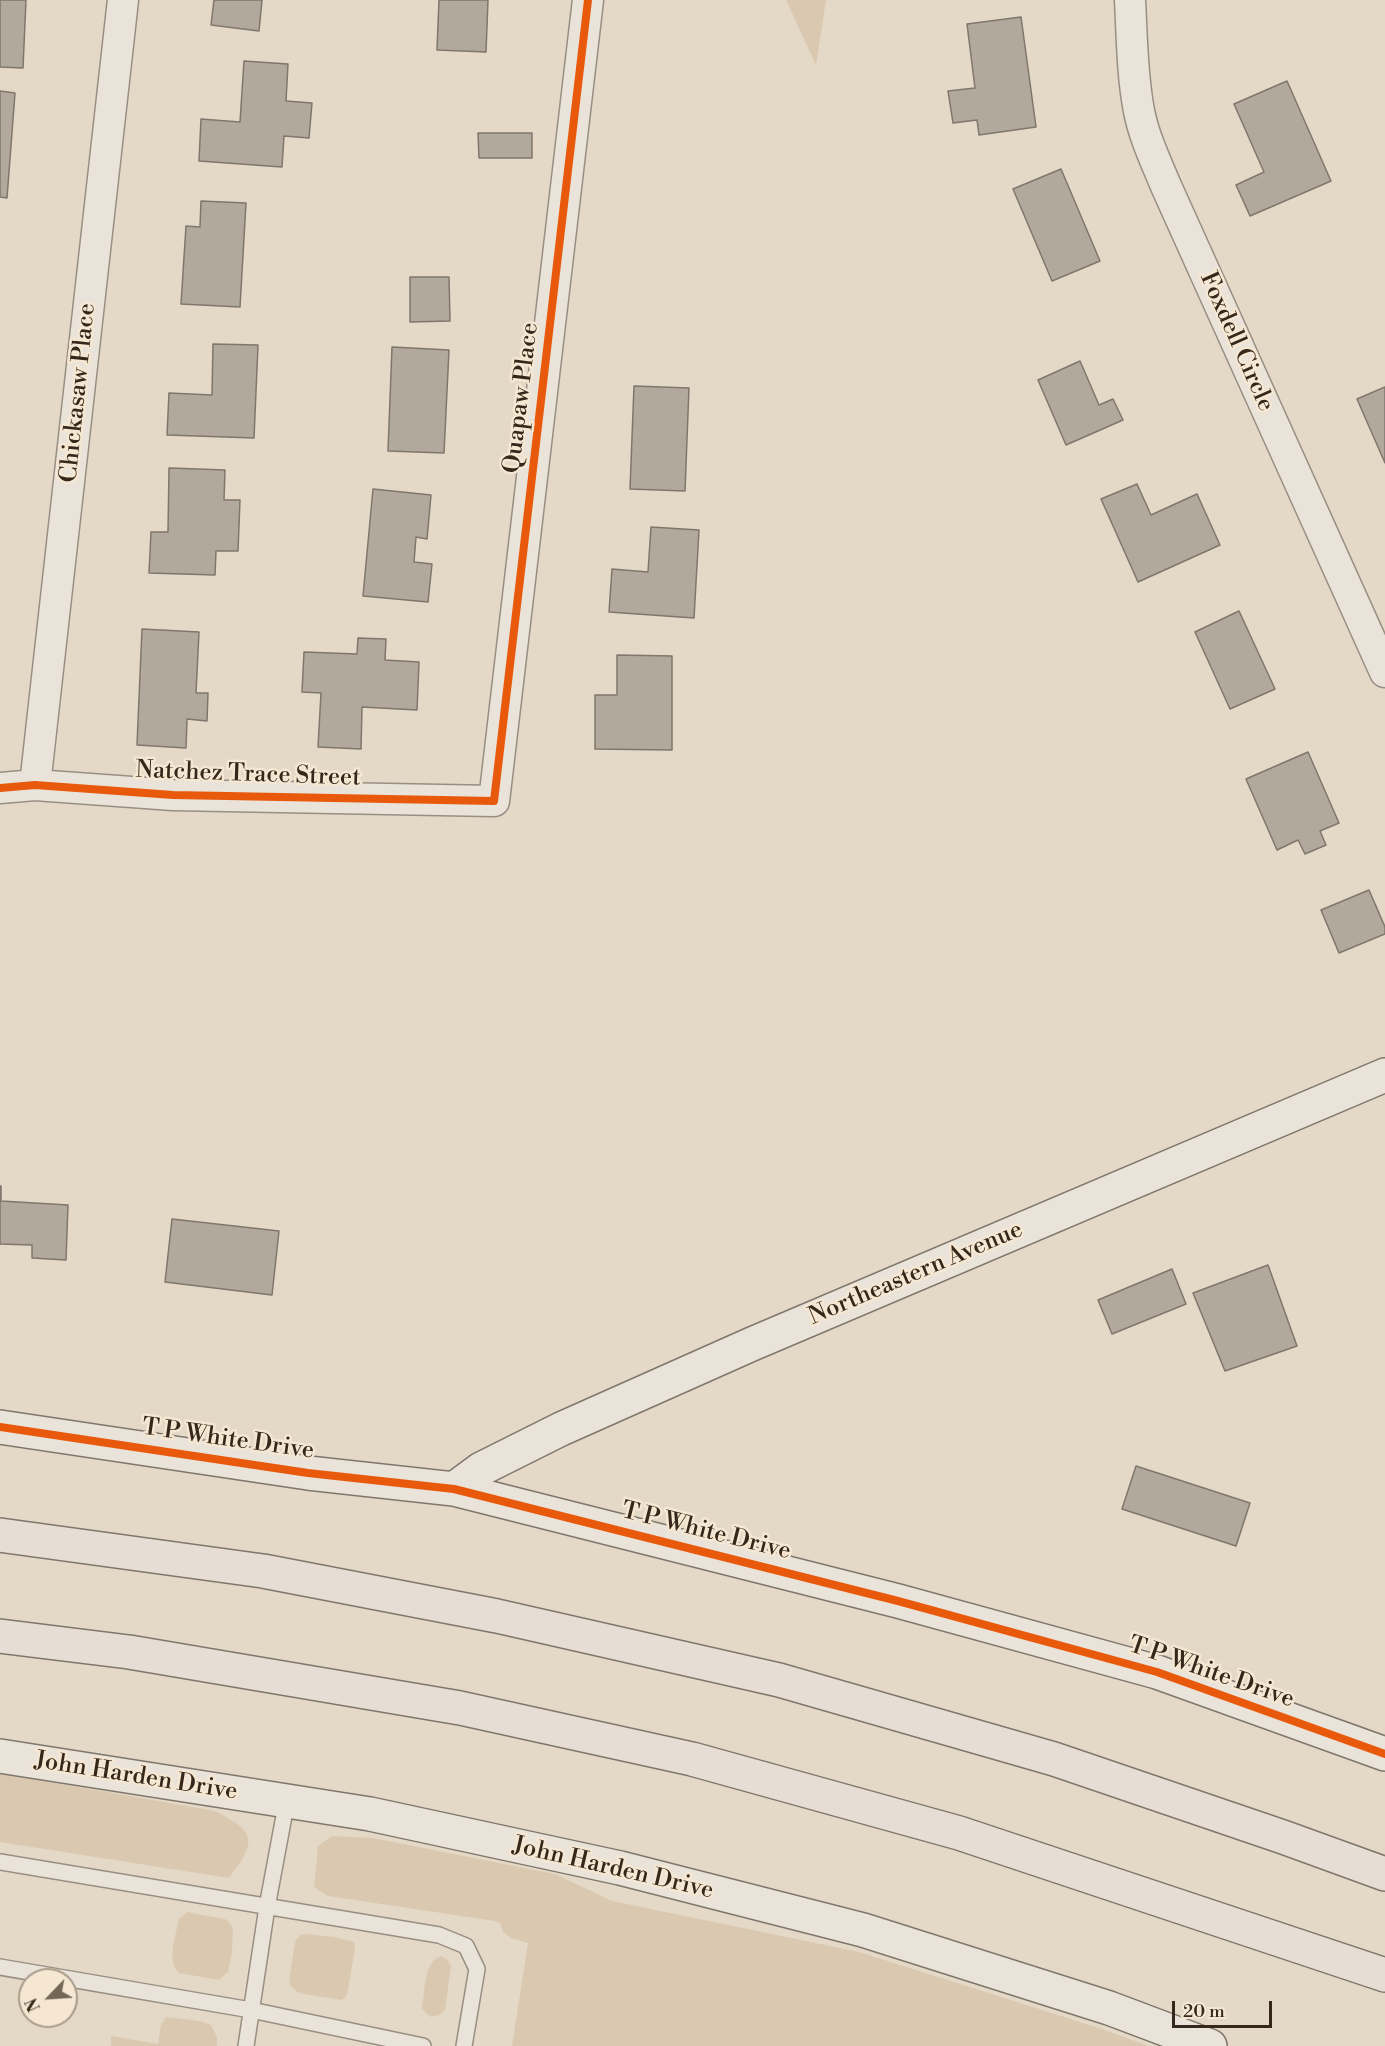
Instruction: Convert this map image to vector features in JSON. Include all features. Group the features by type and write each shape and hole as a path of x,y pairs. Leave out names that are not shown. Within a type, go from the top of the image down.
{"highway":[{"path":"0,1535 263,1571 496,1616 779,1680 1054,1759 1385,1874"},
{"path":"0,1636 129,1652 460,1708 692,1760 959,1833 1385,1975"}],"street":[{"name":"Chickasaw Place","path":"35,785 123,0"},
{"name":"Quapaw Place","path":"494,801 588,0"},
{"name":"Foxdell Circle","path":"1130,0 1133,61 1139,112 1147,138 1171,197 1385,672"},
{"name":"Natchez Trace Street","path":"0,788 35,785 173,795 494,801"},
{"name":"Northeastern Avenue","path":"454,1489 481,1469 561,1429 752,1344 1385,1075"},
{"name":"T P White Drive","path":"0,1427 308,1473 454,1489 898,1600 1157,1672 1385,1754"},
{"name":"John Harden Drive","path":"0,1756 370,1814 620,1868 863,1930 1109,2008 1210,2046"}],"lane":[{"path":"246,2046 267,1907 287,1800"},
{"path":"0,1862 439,1935 466,1946 477,1969 464,2046"},
{"path":"0,1967 251,2010 423,2046"}],"shaded area":[{"path":"786,0 826,0 816,65"},
{"path":"0,1773 215,1811 239,1825 248,1839 248,1847 229,1878 0,1842"},
{"path":"332,1836 373,1838 555,1874 612,1901 859,1952 1149,2046 512,2046 528,1943 511,1938 503,1932 500,1923 495,1921 328,1896 314,1887 318,1846"},
{"path":"187,1912 225,1919 233,1929 228,1972 219,1980 179,1973 175,1968 172,1955 174,1940 179,1919"},
{"path":"300,1935 335,1937 354,1942 347,1995 342,2000 299,1993 291,1987 289,1981 295,1942"},
{"path":"441,1956 448,1960 451,1966 445,2010 431,2017 422,2009 426,1978 431,1964"},
{"path":"166,2017 200,2021 211,2025 217,2037 217,2046 111,2046 111,2036 158,2044 161,2025"}],"building":[{"path":"0,0 26,0 23,68 0,67"},
{"path":"214,0 262,0 259,31 211,25"},
{"path":"439,0 488,0 486,52 437,50"},
{"path":"1021,17 1036,127 979,135 977,120 953,123 948,91 975,88 967,24"},
{"path":"244,61 288,64 286,101 312,103 309,138 284,136 282,167 199,161 201,119 240,122"},
{"path":"1287,81 1331,181 1250,216 1236,185 1264,172 1234,104"},
{"path":"0,91 15,93 7,198 0,197"},
{"path":"478,133 532,133 532,158 479,158"},
{"path":"1061,169 1100,261 1052,281 1013,189"},
{"path":"201,201 246,203 240,307 181,304 186,226 200,227"},
{"path":"410,277 449,277 450,321 410,322"},
{"path":"213,344 258,345 254,438 167,435 169,393 212,395"},
{"path":"392,347 449,350 444,453 388,451"},
{"path":"1080,361 1099,405 1113,399 1123,420 1066,445 1038,380"},
{"path":"634,386 689,388 685,491 630,489"},
{"path":"1385,387 1385,463 1357,399"},
{"path":"169,468 225,470 224,500 240,500 238,551 216,551 215,575 149,573 151,532 168,532"},
{"path":"1137,484 1151,515 1197,494 1220,545 1138,582 1101,499"},
{"path":"373,489 431,495 427,539 416,537 414,562 432,564 428,602 363,596"},
{"path":"651,527 699,530 694,618 609,612 612,569 648,572"},
{"path":"1239,611 1275,689 1230,709 1195,632"},
{"path":"142,629 199,632 196,693 208,693 207,721 187,719 186,748 137,745"},
{"path":"358,638 386,639 385,660 419,662 417,710 362,707 361,749 318,747 321,693 302,692 304,652 357,654"},
{"path":"617,655 672,656 672,750 595,749 595,695 617,695"},
{"path":"1308,752 1339,823 1320,831 1326,845 1305,854 1298,840 1277,850 1246,779"},
{"path":"1369,890 1385,927 1385,934 1339,953 1321,910"},
{"path":"0,1186 1,1201 68,1205 66,1260 32,1258 32,1245 0,1244"},
{"path":"172,1219 279,1231 272,1295 165,1282"},
{"path":"1268,1265 1297,1346 1225,1371 1193,1293"},
{"path":"1172,1269 1186,1304 1112,1334 1098,1300"},
{"path":"1136,1466 1250,1503 1236,1546 1122,1509"}],"cycle path":[{"path":"0,788 35,785 173,795 494,801 588,0"},
{"path":"0,1427 308,1473 454,1489 898,1601 1157,1672 1385,1754"}]}
